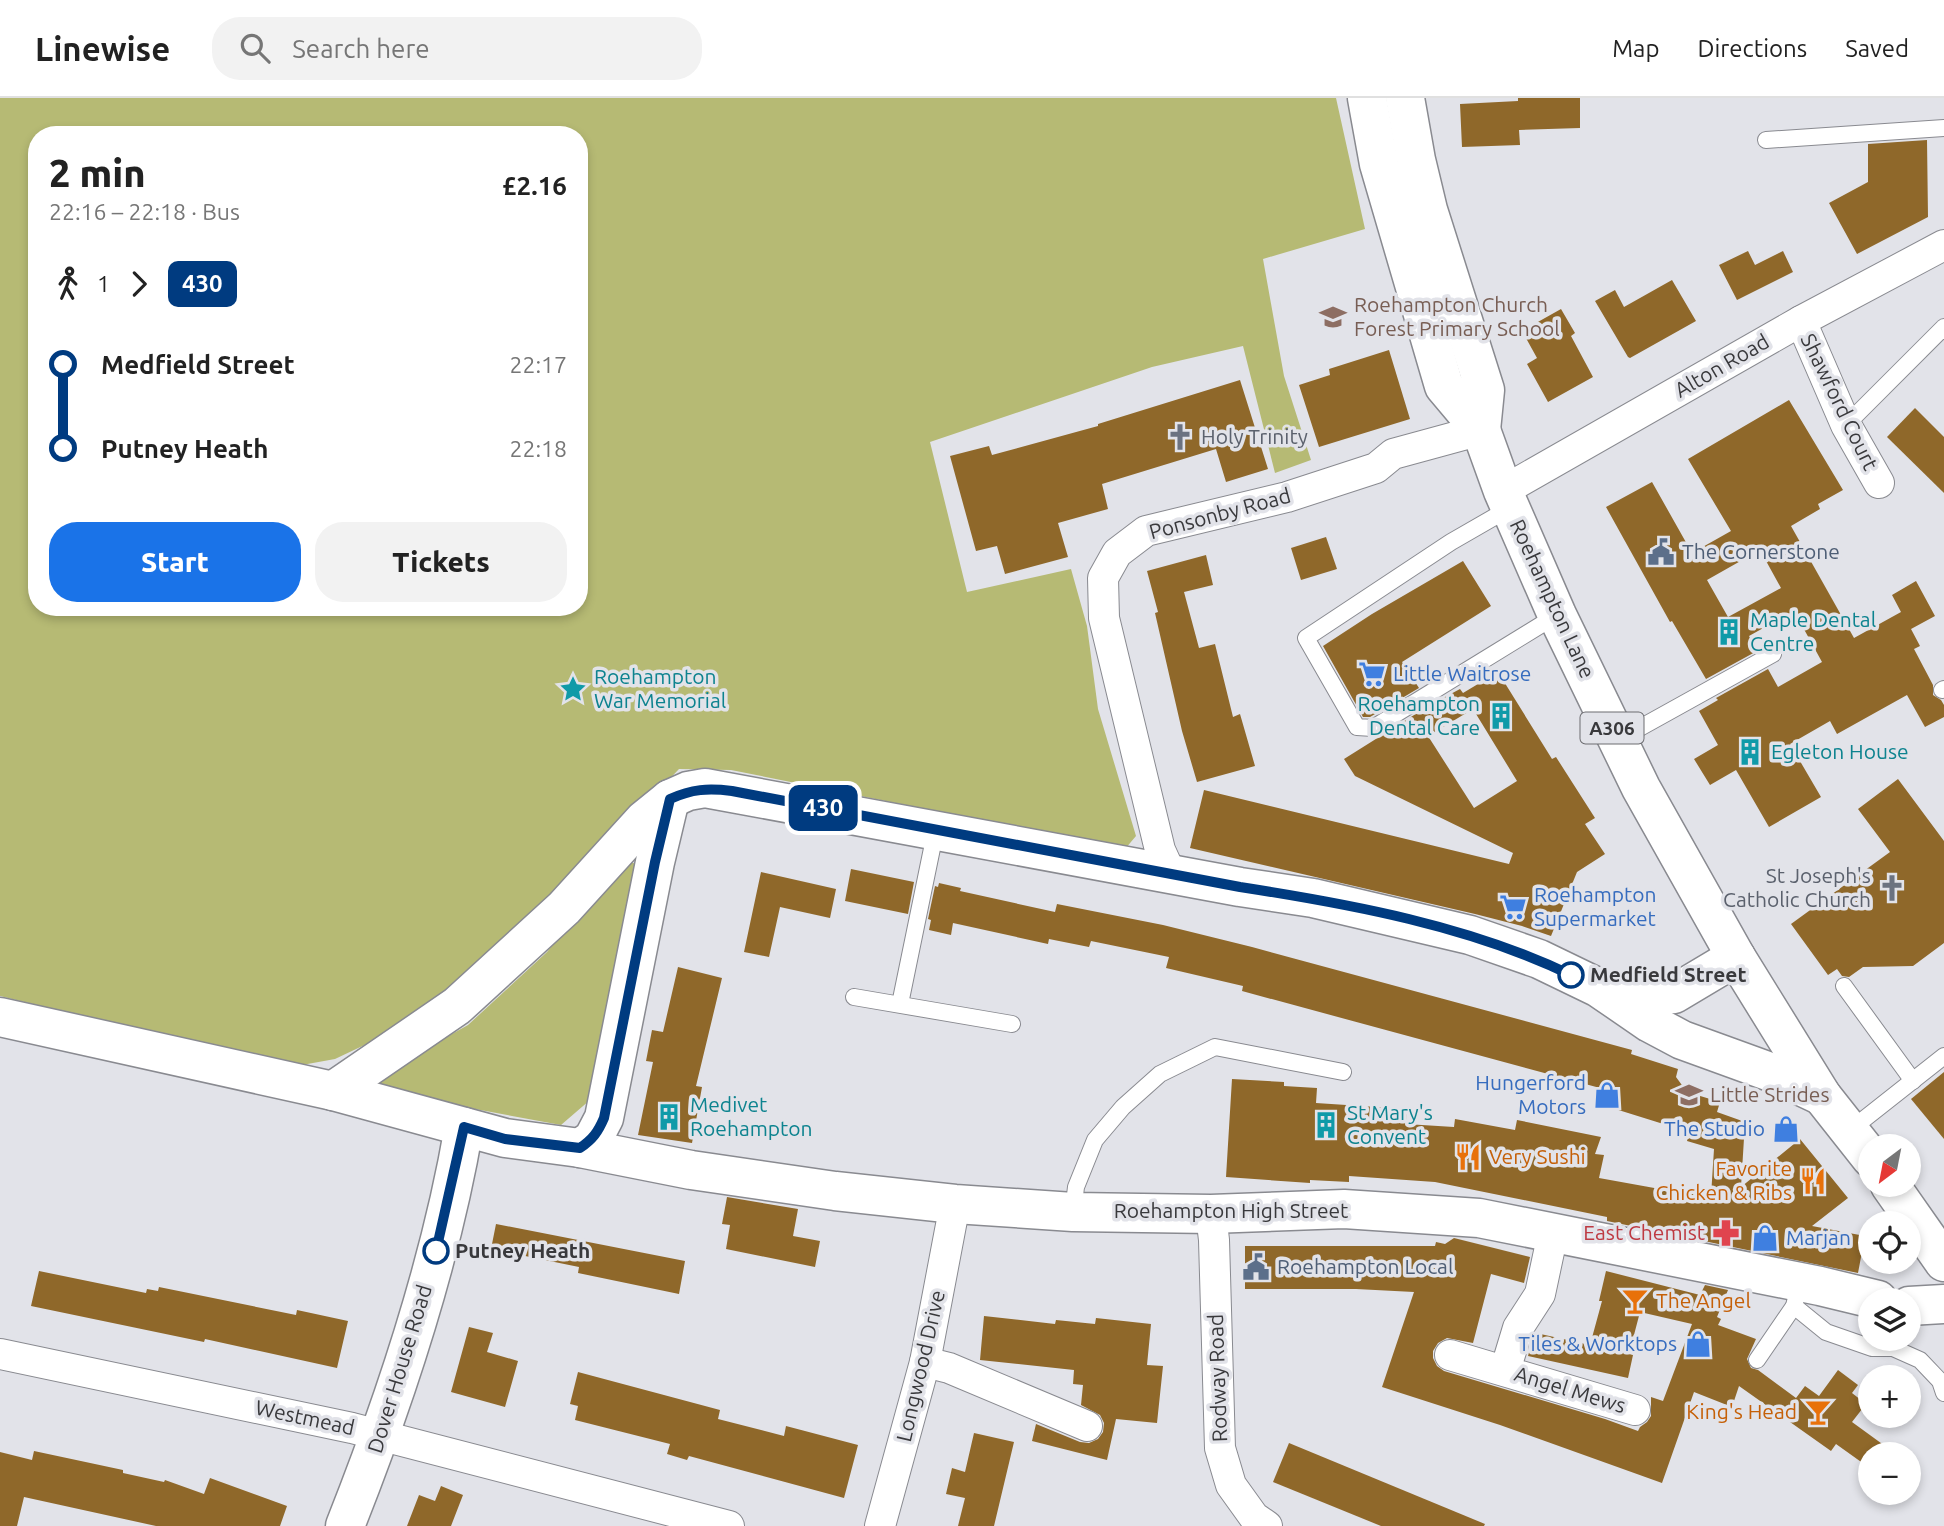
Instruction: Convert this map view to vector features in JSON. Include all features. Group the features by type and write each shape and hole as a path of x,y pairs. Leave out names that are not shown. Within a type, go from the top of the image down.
{"main road":[{"name":"Roehampton Lane","path":"1367,98 1379,164 1444,386 1481,430 1507,499 1558,615 1641,788 1736,957 1822,1096 1858,1141"},
{"name":"Roehampton Lane","path":"1405,98 1428,210 1485,390 1481,430"},
{"path":"333,1091 457,1006 564,908 644,820 670,799 688,791 705,788 1240,887 1313,898 1471,935 1539,959 1599,988 1650,1023 1682,1040 1773,1073 1822,1096"},
{"path":"0,1017 333,1091 505,1139 580,1148 593,1139 604,1118 670,799"},
{"path":"1599,988 1643,997 1674,994 1736,957"},
{"name":"Dover House Road","path":"345,1526 381,1436 432,1266 464,1127"},
{"name":"Roehampton High Street","path":"580,1148 691,1170 835,1191 955,1204 1073,1212 1211,1214 1343,1209 1479,1218 1553,1233 1797,1294 1858,1299"},
{"path":"1898,1197 1944,1262"},
{"path":"1921,1305 1944,1304"}],"street":[{"name":"Alton Road","path":"1507,499 1801,321 1944,244"},
{"name":"Shawford Court","path":"1801,321 1846,425 1879,483"},
{"name":"Ponsonby Road","path":"1170,873 1160,850 1104,618 1104,578 1118,553 1146,531 1287,496 1376,468 1393,454 1481,430"},
{"name":"Longwood Drive","path":"880,1526 925,1362 955,1204"},
{"name":"Rodway Road","path":"1211,1214 1220,1448 1231,1485 1254,1517 1267,1526"},
{"name":"Angel Mews","path":"1505,1371 1518,1328 1540,1294 1553,1233"},
{"name":"Westmead","path":"0,1354 352,1428 729,1526"},
{"name":"Angel Mews","path":"1451,1356 1635,1410"},
{"path":"925,1362 949,1368 1087,1426"}],"lane":[{"path":"1766,140 1944,128"},
{"path":"1846,425 1944,327"},
{"path":"1507,499 1451,542 1306,638 1357,727 1373,728 1558,615"},
{"path":"1618,740 1773,654"},
{"path":"900,1004 936,829"},
{"path":"1844,986 1913,1081"},
{"path":"854,997 1012,1024"},
{"path":"1073,1212 1076,1187 1095,1140 1123,1107 1160,1074 1215,1047 1343,1072"},
{"path":"1868,1134 1913,1081 1944,1056"},
{"path":"1757,1360 1797,1294 1826,1332 1872,1348 1893,1348 1920,1360 1940,1381 1944,1393"}],"green space":[{"path":"0,98 1336,98 1365,229 1263,259 1284,376 1311,460 1275,473 1243,346 1152,367 930,442 967,592 1071,569 1087,626 1098,709 1136,836 1125,849 731,770 679,769 537,918 430,1014 335,1059 291,1067 0,996"},
{"path":"627,862 639,864 590,1100 561,1125 475,1109 368,1081 468,1025 547,952 605,880"}],"building":[{"path":"1518,98 1580,98 1580,128 1519,130 1520,145 1462,147 1460,104 1518,101"},
{"path":"1927,140 1928,217 1857,254 1829,203 1868,182 1868,144"},
{"path":"1748,251 1755,265 1783,251 1793,272 1737,300 1719,265"},
{"path":"1672,280 1696,321 1628,357 1595,301 1615,290 1624,307"},
{"path":"1561,309 1575,333 1571,336 1593,377 1548,402 1527,364 1537,358 1522,331"},
{"path":"1389,350 1410,419 1319,447 1299,385 1330,375 1329,369"},
{"path":"1240,380 1268,469 1226,482 1216,449 1102,484 1108,509 1058,523 1068,557 1005,574 997,546 976,551 950,456 989,446 992,455 1098,426"},
{"path":"1789,400 1843,490 1818,504 1820,509 1791,526 1854,638 1901,612 1892,595 1916,581 1935,616 1911,629 1920,646 1914,649 1933,685 1933,695 1944,705 1944,717 1925,727 1907,695 1837,734 1830,721 1790,744 1821,797 1769,827 1736,770 1710,785 1694,759 1718,745 1699,711 1718,700 1716,698 1768,669 1778,687 1822,662 1794,611 1749,636 1757,651 1706,679 1672,621 1670,622 1606,507 1652,482 1692,553 1731,531 1688,459","holes":["1760,550 1781,588 1728,617 1707,580"]},
{"path":"1915,408 1944,437 1944,493 1887,437"},
{"path":"1326,537 1337,569 1301,580 1291,548"},
{"path":"1206,555 1213,585 1184,592 1199,648 1215,644 1233,717 1240,714 1255,766 1197,782 1182,731 1147,571"},
{"path":"1463,561 1491,606 1402,662 1419,688 1370,717 1363,717 1323,646"},
{"path":"1498,672 1552,759 1556,757 1595,818 1585,824 1605,854 1577,872 1551,936 1475,914 1190,848 1204,790 1509,864 1513,853 1355,776 1344,759 1430,705 1460,689 1463,693","holes":["1473,709 1517,781 1474,808 1428,736"]},
{"name":"St Joseph's Catholic Church","path":"1898,779 1944,841 1944,943 1913,966 1863,967 1849,977 1842,976 1837,969 1828,975 1791,924 1890,852 1858,809"},
{"path":"851,869 914,882 908,914 845,901"},
{"path":"761,872 836,889 830,918 780,907 769,957 744,952"},
{"path":"939,883 961,888 960,891 1055,912 1057,904 1163,925 1632,1050 1631,1054 1678,1069 1676,1077 1687,1092 1720,1102 1717,1112 1745,1122 1741,1187 1800,1139 1848,1198 1812,1226 1858,1235 1858,1273 1435,1182 1349,1176 1349,1182 1310,1180 1310,1183 1226,1177 1232,1079 1284,1082 1284,1086 1317,1088 1316,1103 1407,1109 1406,1124 1454,1127 1455,1119 1515,1130 1517,1120 1601,1137 1595,1154 1604,1155 1599,1178 1682,1193 1711,1196 1714,1149 1687,1141 1689,1132 1596,1103 1600,1088 1242,991 1243,986 1166,968 1169,957 1091,941 1089,947 1049,939 1048,944 953,923 951,935 929,930 931,920 928,919 935,886 938,887"},
{"path":"678,967 722,978 696,1086 702,1087 692,1143 638,1135 653,1062 646,1061 652,1030 663,1032"},
{"path":"1944,1072 1944,1139 1911,1099"},
{"path":"727,1197 798,1209 793,1236 820,1241 815,1267 726,1249 730,1225 722,1224"},
{"path":"496,1224 685,1261 679,1294 578,1273 579,1267 491,1249"},
{"path":"1454,1238 1530,1257 1524,1283 1491,1274 1473,1343 1447,1338 1438,1343 1433,1351 1433,1358 1437,1366 1444,1371 1638,1431 1651,1416 1651,1397 1663,1401 1692,1324 1640,1312 1629,1354 1633,1355 1628,1378 1528,1356 1534,1335 1536,1333 1590,1345 1602,1301 1599,1301 1606,1271 1700,1295 1705,1285 1728,1290 1717,1317 1721,1319 1718,1325 1756,1339 1747,1359 1751,1368 1758,1370 1796,1398 1805,1386 1819,1396 1838,1370 1858,1385 1852,1393 1858,1398 1858,1414 1852,1422 1880,1442 1858,1442 1858,1460 1836,1444 1831,1451 1739,1386 1732,1407 1694,1392 1662,1483 1500,1425 1382,1387 1414,1292 1245,1289 1245,1246 1445,1244"},
{"path":"39,1271 146,1293 147,1289 158,1291 159,1287 296,1315 297,1310 348,1321 337,1368 205,1339 204,1342 31,1306"},
{"path":"984,1316 1055,1324 1056,1320 1095,1324 1096,1318 1151,1324 1147,1365 1163,1366 1157,1423 1116,1419 1107,1460 1032,1441 1036,1424 1089,1443 1098,1439 1103,1432 1104,1423 1100,1415 1081,1405 1083,1385 1073,1384 1074,1370 980,1360"},
{"path":"469,1327 493,1333 487,1352 518,1361 505,1407 451,1392"},
{"path":"578,1372 720,1410 718,1419 784,1436 786,1426 858,1445 844,1498 689,1456 687,1460 667,1454 670,1444 575,1420 578,1406 570,1404"},
{"path":"974,1433 1014,1442 994,1526 958,1526 965,1498 946,1494 952,1468 965,1472"},
{"path":"1289,1443 1485,1524 1381,1526 1273,1482"},
{"path":"34,1451 123,1470 123,1473 164,1482 165,1480 204,1494 210,1478 287,1506 280,1526 156,1526 24,1497 17,1526 0,1526 0,1452 32,1460"},
{"path":"441,1486 463,1495 451,1526 407,1526 419,1495 435,1501"}],"bus line":[{"name":"430","path":"436,1251 464,1127 505,1139 580,1148 593,1139 598,1131 604,1118 670,799 688,791 705,788 732,791 1240,887 1313,898 1471,935 1539,959 1571,975"}],"place":[{"name":"Roehampton Church Forest Primary School","path":"1333,317"},
{"name":"Holy Trinity","path":"1180,437"},
{"name":"The Cornerstone","path":"1661,552"},
{"name":"Maple Dental Centre","path":"1729,632"},
{"name":"Little Waitrose","path":"1372,674"},
{"name":"Roehampton War Memorial","path":"573,689"},
{"name":"Roehampton Dental Care","path":"1501,716"},
{"name":"Egleton House","path":"1750,752"},
{"name":"St Joseph's Catholic Church","path":"1892,888"},
{"name":"Roehampton Supermarket","path":"1513,907"},
{"name":"Medfield Street","path":"1571,975"},
{"name":"Hungerford Motors","path":"1607,1095"},
{"name":"Little Strides","path":"1689,1095"},
{"name":"Medivet Roehampton","path":"669,1117"},
{"name":"St Mary's Convent","path":"1326,1125"},
{"name":"The Studio","path":"1786,1129"},
{"name":"Very Sushi","path":"1468,1157"},
{"name":"Favorite Chicken & Ribs","path":"1813,1181"},
{"name":"East Chemist","path":"1726,1233"},
{"name":"Marjan","path":"1765,1238"},
{"name":"Putney Heath","path":"436,1251"},
{"name":"Roehampton Local","path":"1256,1267"},
{"name":"The Angel","path":"1635,1301"},
{"name":"Tiles & Worktops","path":"1698,1344"},
{"name":"King's Head","path":"1818,1412"}]}
